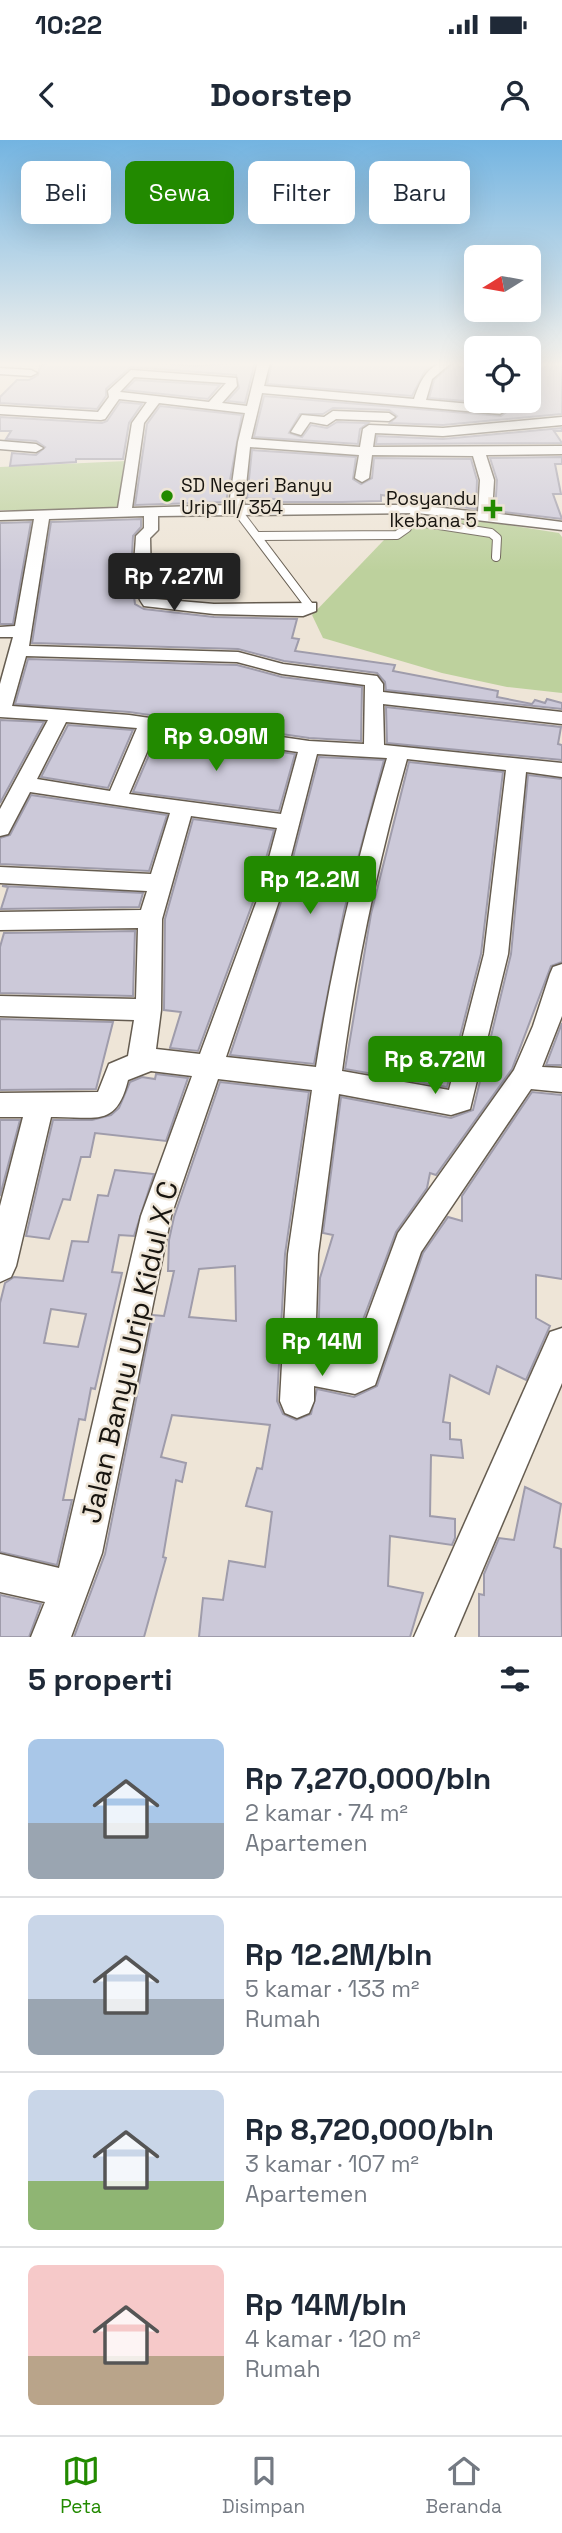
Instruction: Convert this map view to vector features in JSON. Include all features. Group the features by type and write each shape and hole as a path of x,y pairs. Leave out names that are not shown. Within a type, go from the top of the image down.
{"street":[{"path":"124,513 137,432"},
{"path":"236,509 247,432"},
{"path":"362,478 368,432"},
{"path":"244,442 290,448 365,451 479,453 562,450"},
{"path":"0,445 36,448"},
{"path":"479,453 487,480 485,515"},
{"path":"0,516 236,509 485,515 562,526"},
{"path":"150,512 151,530 143,536 142,557 144,596 150,603 303,611 310,607"},
{"path":"42,516 22,631 11,660 1,711 148,724 309,747 517,763 562,770"},
{"path":"0,632 22,631"},
{"path":"11,660 137,652 239,657 282,669 371,680 374,684 386,752 373,841 341,982 327,1080 303,1254 296,1401"},
{"path":"374,696 562,718"},
{"path":"0,828 60,716"},
{"path":"116,799 144,741 148,724"},
{"name":"Jalan Banyu Urip Kidul X C","path":"51,1637 83,1553 156,1216 206,1067 220,1043 270,895 309,747"},
{"path":"144,1059 327,1080 451,1103 460,1100 496,954 517,763"},
{"path":"25,784 182,810 289,822"},
{"path":"0,1105 99,1105 111,1099 118,1073 141,1066 144,1059 148,1010 152,884 182,810"},
{"path":"0,875 152,884"},
{"path":"0,921 150,919"},
{"path":"299,1367 362,1376 409,1244 524,1077 546,1026 562,974"},
{"path":"0,1006 148,1010"},
{"path":"524,1077 562,1080"},
{"path":"0,1266 40,1106"},
{"path":"434,1637 562,1345"},
{"path":"0,1573 69,1589"}],"lane":[{"path":"236,509 310,607"},
{"path":"258,536 397,535 415,515 491,533 496,538 496,556"}],"green space":[{"path":"126,461 119,510 0,510 0,467"},
{"path":"407,516 496,523 559,533 562,537 562,693 507,687 442,673 323,638 312,615"}],"building":[{"path":"10,432 128,432 123,459 76,459 76,462 10,466 12,453 36,455 45,447 36,441 6,439"},
{"path":"146,432 239,432 226,502 135,505"},
{"path":"255,432 290,432 302,437 306,432 360,432 358,444 254,437"},
{"path":"520,432 555,432 562,443 376,444 377,436 443,439"},
{"path":"252,450 356,457 353,479 361,484 372,478 374,458 471,459 477,480 476,509 381,495 381,501 342,502 275,502 275,499 247,498"},
{"path":"562,457 562,464 555,464 561,494 553,494 562,519 495,511 497,480 490,458"},
{"path":"141,519 141,527 133,536 131,573 135,604 144,609 214,617 297,619 292,638 299,639 295,651 395,665 393,671 498,691 497,697 532,704 535,700 545,703 547,699 562,703 562,709 386,690 385,682 377,673 284,661 238,649 32,643 51,522"},
{"path":"31,522 13,624 0,624 0,523"},
{"path":"28,659 237,665 282,677 362,687 361,741 309,738 129,712 15,704"},
{"path":"386,707 561,727 558,744 562,745 562,760 387,743"},
{"path":"0,720 44,722 0,803"},
{"path":"68,725 133,730 108,788 41,777"},
{"path":"158,734 295,754 279,811 133,792"},
{"path":"319,757 384,760 344,911 314,1064 230,1055 283,896"},
{"path":"409,762 503,772 481,954 447,1087 345,1069 371,914"},
{"path":"528,775 562,779 562,962 551,966 512,1069 436,1175 430,1173 427,1188 396,1232 349,1357 318,1351 320,1278 333,1235 323,1233 341,1097 451,1118 473,1110 511,954"},
{"path":"31,795 167,815 149,871 0,864 0,838 10,835"},
{"path":"193,819 274,830 256,894 198,1051 170,1048 181,1012 164,1010 165,919"},
{"path":"2,886 143,893 139,907 1,909 8,887"},
{"path":"135,931 133,996 0,993 0,947 4,933"},
{"path":"0,1019 113,1022 96,1089 0,1090"},
{"path":"562,1023 562,1065 546,1065"},
{"path":"156,1074 188,1078 166,1141 95,1133 90,1157 81,1157 70,1200 63,1199 49,1239 26,1236 53,1120 92,1120 111,1115 119,1108 130,1082 142,1077 155,1079"},
{"path":"220,1082 309,1092 285,1254 277,1401 283,1414 296,1420 311,1414 317,1389 354,1397 377,1386 423,1253 448,1217 462,1221 462,1196 532,1092 562,1095 562,1279 536,1275 536,1318 550,1326 526,1380 497,1366 489,1394 450,1375 443,1422 450,1423 450,1439 461,1440 463,1458 431,1455 430,1516 455,1519 455,1538 452,1545 390,1536 388,1586 423,1593 410,1637 199,1637 203,1598 223,1600 229,1561 265,1567 272,1512 246,1506 257,1468 262,1469 270,1425 172,1415 161,1457 186,1463 182,1482 176,1480 163,1557 166,1558 144,1637 74,1637 105,1554 153,1315 164,1316 174,1271 168,1271 169,1240 174,1217","holes":["235,1266 236,1321 189,1317 199,1269"]},
{"path":"0,1120 20,1120 0,1196"},
{"path":"115,1170 154,1174 134,1236 119,1235 112,1272 122,1273 95,1389 91,1388 85,1420 79,1419 63,1500 72,1500 57,1565 0,1552 0,1303 5,1283 14,1277 63,1281 72,1241 88,1242 98,1195 108,1196","holes":["51,1309 86,1314 78,1347 44,1343"]},
{"path":"525,1487 561,1504 554,1547 561,1549 562,1637 479,1637 479,1594 484,1595 484,1574 499,1538 514,1540"},
{"path":"0,1595 41,1604 29,1637 0,1637"}],"place":[{"name":"SD Negeri Banyu Urip III/ 354","path":"167,496"},
{"name":"Posyandu Ikebana 5","path":"493,509"}]}
